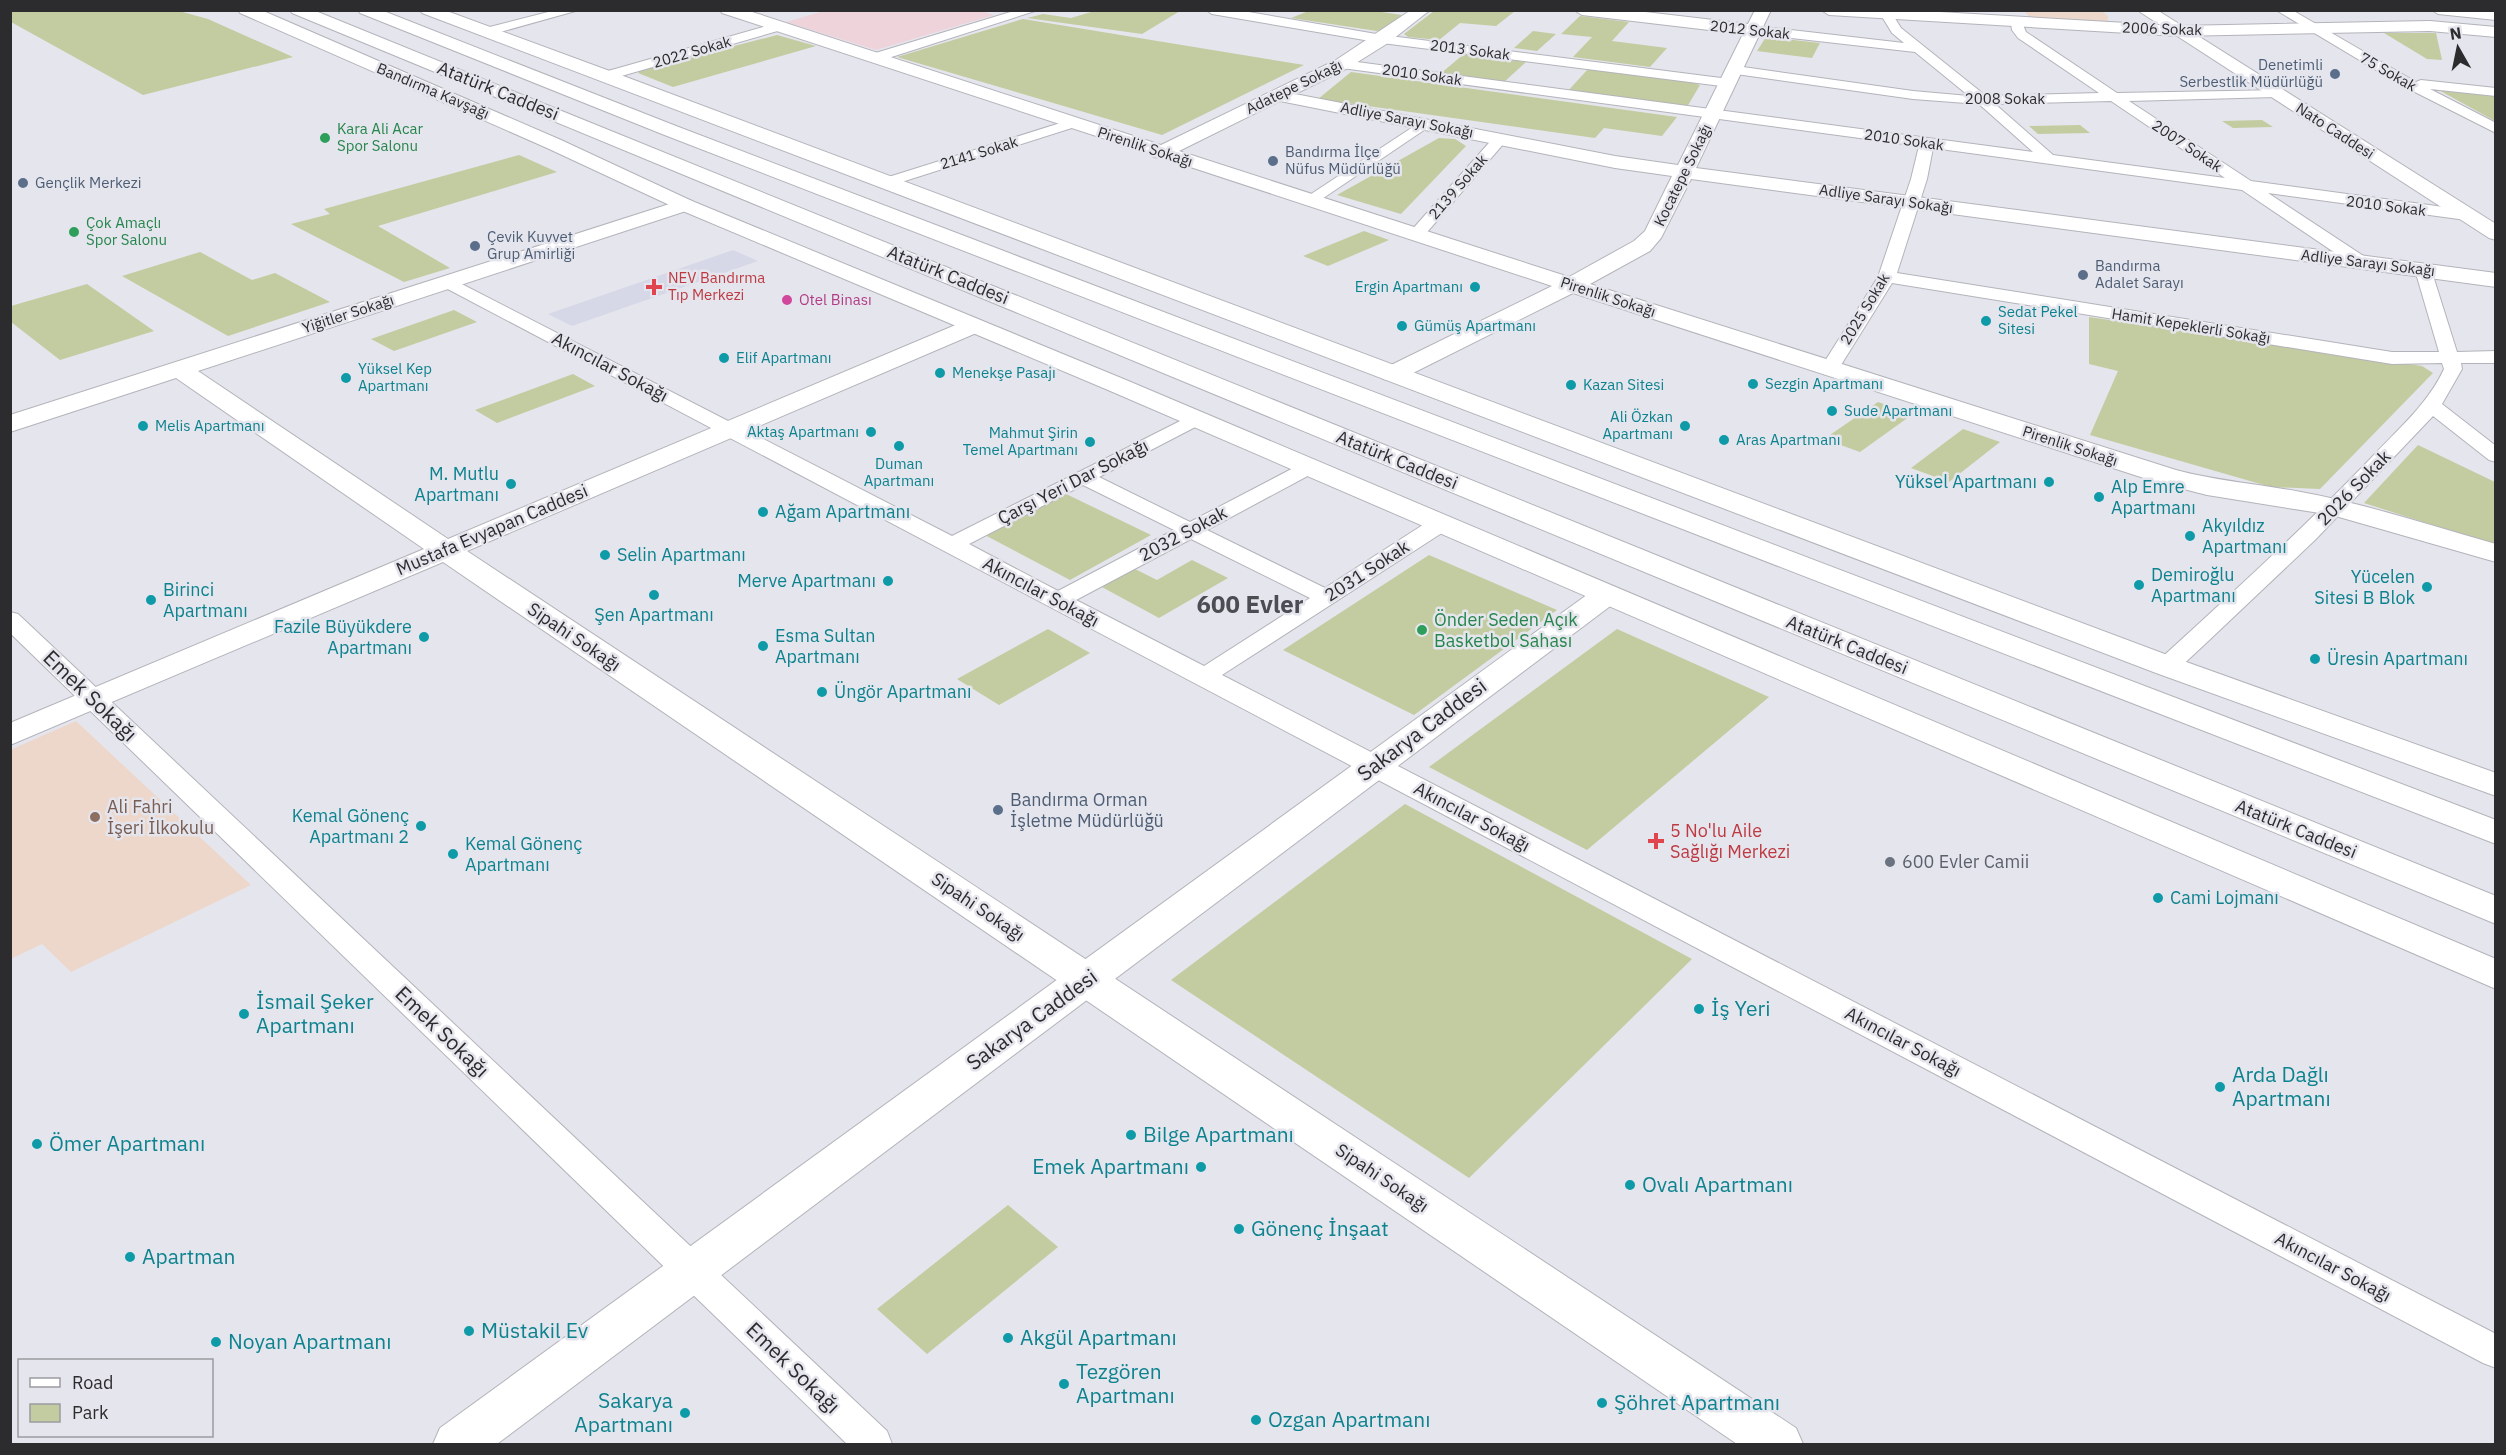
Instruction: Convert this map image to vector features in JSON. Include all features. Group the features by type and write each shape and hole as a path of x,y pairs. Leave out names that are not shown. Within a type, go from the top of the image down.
{"main road":[{"name":"Bandırma Kavşağı","path":"246,10 471,107 618,175"},
{"name":"Atatürk Caddesi","path":"298,10 2496,911"},
{"name":"Atatürk Caddesi","path":"366,10 2496,833"},
{"path":"381,10 448,43 539,51"},
{"name":"Pirenlik Sokağı","path":"728,10 1160,153 2166,476 2207,487 2300,500 2337,508 2496,553"},
{"name":"Adatepe Sokağı","path":"1160,153 1342,64 1383,39 1422,10"},
{"name":"2012 Sokak","path":"1582,10 1755,30"},
{"name":"Kocatepe Sokağı","path":"1392,374 1570,285 1642,246 1654,234 1763,10"},
{"name":"2006 Sokak","path":"1829,10 2178,31 2430,26 2496,32"},
{"name":"Nato Caddesi","path":"2145,10 2496,234"},
{"path":"2401,10 2430,26"},
{"path":"429,11 448,43"},
{"path":"429,11 2167,666 2496,785"},
{"name":"Adliye Sarayı Sokağı","path":"1280,96 1615,162 2496,280"},
{"name":"Atatürk Caddesi","path":"618,175 1196,419 2496,975"},
{"name":"Yiğitler Sokağı","path":"10,424 685,205"},
{"name":"Mustafa Evyapan Caddesi","path":"10,735 973,326"},
{"name":"Sipahi Sokağı","path":"179,369 445,550 1778,1444"},
{"name":"Sakarya Caddesi","path":"458,1444 1606,595"}],"lane":[{"path":"486,32 573,10"},
{"path":"874,58 1032,10"},
{"name":"2013 Sokak","path":"1212,10 1383,39 1732,76"},
{"name":"75 Sokak","path":"2282,10 2406,82 2496,129"},
{"path":"2438,10 2496,16"},
{"path":"1887,15 1896,30 1983,100 2050,160"},
{"name":"2007 Sokak","path":"2017,23 2022,35 2362,263"},
{"name":"2022 Sokak","path":"606,76 777,27"},
{"name":"2012 Sokak","path":"1755,30 1918,48"},
{"name":"2010 Sokak","path":"1342,64 2466,215"},
{"name":"2008 Sokak","path":"1732,76 1983,100 2276,93"},
{"path":"2406,82 2496,92"},
{"name":"2141 Sokak","path":"884,183 1073,123"},
{"path":"1310,200 1425,123"},
{"name":"2139 Sokak","path":"1416,235 1500,139"},
{"name":"2025 Sokak","path":"1829,369 1887,277 1927,142"},
{"name":"2026 Sokak","path":"2167,666 2337,508 2431,405 2449,378 2453,369 2424,270"},
{"name":"Hamit Kepeklerli Sokağı","path":"1887,277 2392,358 2496,357"},
{"name":"Akıncılar Sokağı","path":"448,282 2496,1352"},
{"path":"2431,405 2496,456"},
{"name":"Çarşı Yeri Dar Sokağı","path":"951,545 1196,419"},
{"name":"2032 Sokak","path":"1058,600 1308,468"},
{"path":"1083,477 1326,597"},
{"name":"2031 Sokak","path":"1203,676 1440,524"},
{"name":"Emek Sokağı","path":"10,619 873,1444"}],"shaded area":[{"path":"827,10 978,10 994,15 876,50 786,22"},
{"path":"2024,11 2102,11 2108,16 2108,21 2033,21"},
{"name":"NEV Bandırma Tıp Merkezi","path":"733,250 758,261 572,326 548,314"},
{"name":"Ali Fahri İşeri İlkokulu","path":"76,721 251,885 71,972 42,944 11,959 10,750"}],"green space":[{"path":"1098,10 1180,11 1142,34 1027,18 1043,14 1071,18"},
{"path":"1311,10 1375,11 1402,15 1385,29 1377,31 1291,18"},
{"path":"10,11 179,11 208,19 293,57 143,95 11,22"},
{"path":"1434,11 1515,11 1496,26 1460,23 1439,40 1408,37 1404,34"},
{"path":"1580,16 1629,22 1612,41 1667,48 1650,67 1573,57 1592,37 1561,34"},
{"path":"1023,19 1304,65 1162,135 897,57"},
{"path":"1533,31 1556,34 1537,51 1514,48"},
{"path":"2384,33 2436,33 2442,60 2427,59"},
{"path":"777,35 816,46 673,87 638,73 642,70"},
{"path":"1766,37 1820,43 1812,58 1757,51"},
{"path":"1464,54 1526,62 1503,83 1440,74"},
{"path":"1588,69 1684,80 1700,85 1687,107 1567,92"},
{"path":"1351,72 1677,117 1662,136 1604,128 1595,138 1318,99"},
{"path":"2435,88 2495,95 2495,121"},
{"path":"2262,120 2273,127 2233,128 2222,121"},
{"path":"2080,125 2090,133 2038,134 2029,126"},
{"path":"1439,138 1455,139 1466,146 1401,214 1337,195"},
{"path":"519,155 557,172 378,226 450,268 404,282 291,224 330,214 324,209"},
{"path":"1364,231 1389,240 1328,266 1303,256"},
{"path":"200,252 252,280 275,273 330,302 228,336 122,276"},
{"path":"87,284 154,331 60,360 11,322 11,306"},
{"path":"454,310 477,322 394,351 371,339"},
{"path":"2089,317 2422,366 2433,373 2320,489 2271,487 2090,435 2118,371 2089,364"},
{"path":"573,374 595,386 497,423 475,410"},
{"path":"1878,402 1913,414 1860,452 1824,439"},
{"path":"1963,429 2000,442 1949,482 1911,468"},
{"path":"2418,445 2495,482 2495,545 2364,503"},
{"path":"1062,492 1151,535 1070,580 981,533"},
{"name":"Önder Seden Açık Basketbol Sahası","path":"1429,555 1557,610 1414,715 1283,650"},
{"path":"1192,560 1228,578 1159,618 1100,586 1133,568 1157,580"},
{"path":"1048,629 1090,653 999,705 957,679"},
{"path":"1617,629 1769,697 1587,850 1429,767"},
{"path":"1405,804 1692,959 1469,1178 1171,980"},
{"path":"1008,1205 1058,1247 927,1354 877,1309"}],"place":[{"name":"Denetimli Serbestlik Müdürlüğü","path":"2335,74"},
{"name":"Kara Ali Acar Spor Salonu","path":"325,138"},
{"name":"Bandırma İlçe Nüfus Müdürlüğü","path":"1273,161"},
{"name":"Gençlik Merkezi","path":"23,183"},
{"name":"Çok Amaçlı Spor Salonu","path":"74,232"},
{"name":"Çevik Kuvvet Grup Amirliği","path":"475,246"},
{"name":"Bandırma Adalet Sarayı","path":"2083,275"},
{"name":"NEV Bandırma Tıp Merkezi","path":"654,287"},
{"name":"Ergin Apartmanı","path":"1475,287"},
{"name":"Otel Binası","path":"787,300"},
{"name":"Sedat Pekel Sitesi","path":"1986,321"},
{"name":"Gümüş Apartmanı","path":"1402,326"},
{"name":"Elif Apartmanı","path":"724,358"},
{"name":"Menekşe Pasajı","path":"940,373"},
{"name":"Yüksel Kep Apartmanı","path":"346,378"},
{"name":"Sezgin Apartmanı","path":"1753,384"},
{"name":"Kazan Sitesi","path":"1571,385"},
{"name":"Sude Apartmanı","path":"1832,411"},
{"name":"Melis Apartmanı","path":"143,426"},
{"name":"Ali Özkan Apartmanı","path":"1685,426"},
{"name":"Aktaş Apartmanı","path":"871,432"},
{"name":"Aras Apartmanı","path":"1724,440"},
{"name":"Mahmut Şirin Temel Apartmanı","path":"1090,442"},
{"name":"Duman Apartmanı","path":"899,446"},
{"name":"Yüksel Apartmanı","path":"2049,482"},
{"name":"M. Mutlu Apartmanı","path":"511,484"},
{"name":"Alp Emre Apartmanı","path":"2099,497"},
{"name":"Ağam Apartmanı","path":"763,512"},
{"name":"Akyıldız Apartmanı","path":"2190,536"},
{"name":"Selin Apartmanı","path":"605,555"},
{"name":"Merve Apartmanı","path":"888,581"},
{"name":"Demiroğlu Apartmanı","path":"2139,585"},
{"name":"Yücelen Sitesi B Blok","path":"2427,587"},
{"name":"Şen Apartmanı","path":"654,595"},
{"name":"Birinci Apartmanı","path":"151,600"},
{"name":"Önder Seden Açık Basketbol Sahası","path":"1422,630"},
{"name":"Fazile Büyükdere Apartmanı","path":"424,637"},
{"name":"Esma Sultan Apartmanı","path":"763,646"},
{"name":"Üresin Apartmanı","path":"2315,659"},
{"name":"Üngör Apartmanı","path":"822,692"},
{"name":"Bandırma Orman İşletme Müdürlüğü","path":"998,810"},
{"name":"Ali Fahri İşeri İlkokulu","path":"95,817"},
{"name":"Kemal Gönenç Apartmanı 2","path":"421,826"},
{"name":"5 No'lu Aile Sağlığı Merkezi","path":"1656,841"},
{"name":"Kemal Gönenç Apartmanı","path":"453,854"},
{"name":"600 Evler Camii","path":"1890,862"},
{"name":"Cami Lojmanı","path":"2158,898"},
{"name":"İş Yeri","path":"1699,1009"},
{"name":"İsmail Şeker Apartmanı","path":"244,1014"},
{"name":"Arda Dağlı Apartmanı","path":"2220,1087"},
{"name":"Bilge Apartmanı","path":"1131,1135"},
{"name":"Ömer Apartmanı","path":"37,1144"},
{"name":"Emek Apartmanı","path":"1201,1167"},
{"name":"Ovalı Apartmanı","path":"1630,1185"},
{"name":"Gönenç İnşaat","path":"1239,1229"},
{"name":"Apartman","path":"130,1257"},
{"name":"Müstakil Ev","path":"469,1331"},
{"name":"Akgül Apartmanı","path":"1008,1338"},
{"name":"Noyan Apartmanı","path":"216,1342"},
{"name":"Tezgören Apartmanı","path":"1064,1384"},
{"name":"Şöhret Apartmanı","path":"1602,1403"},
{"name":"Sakarya Apartmanı","path":"685,1413"},
{"name":"Ozgan Apartmanı","path":"1256,1420"}],"district":[{"name":"600 Evler","path":"1250,605"}]}
